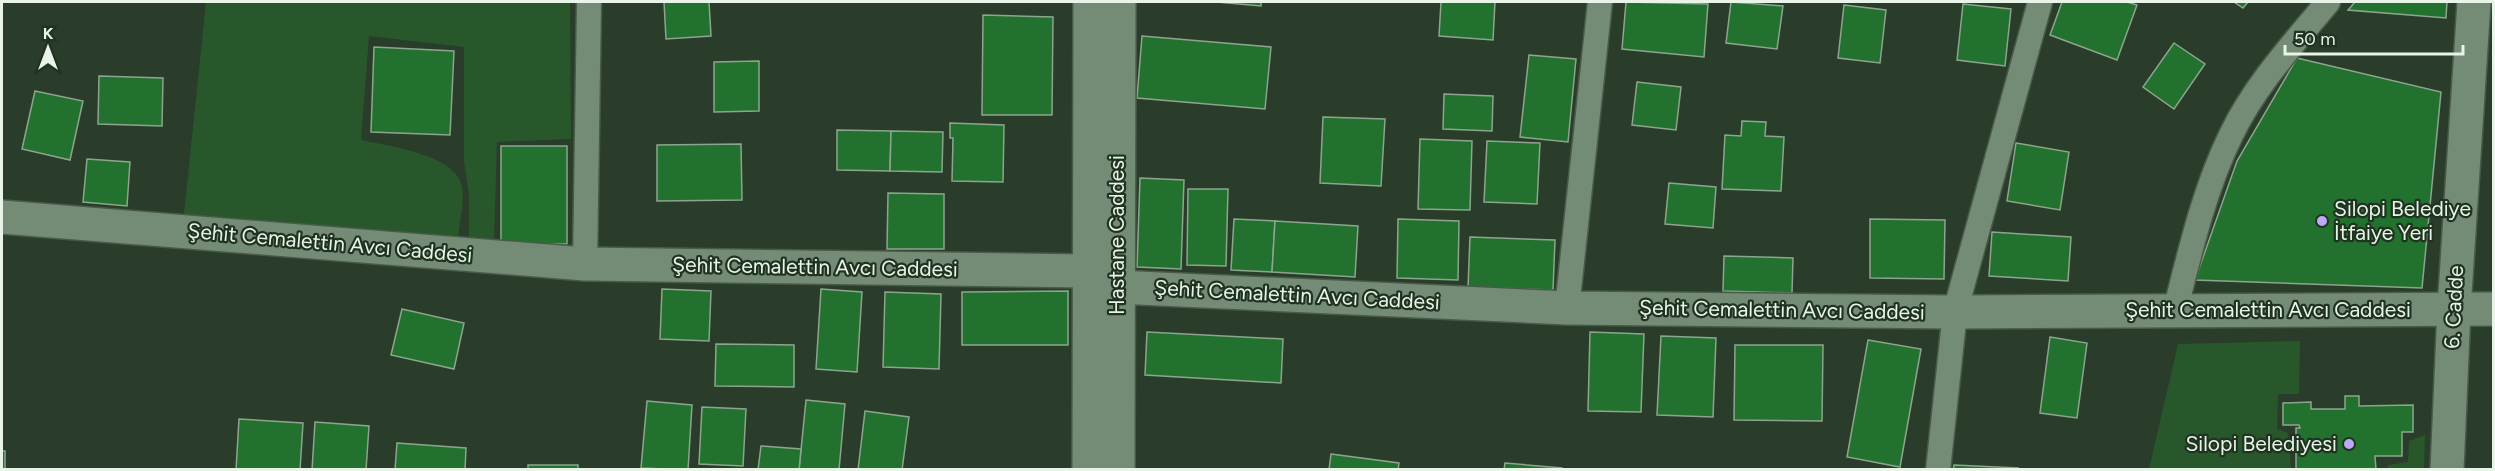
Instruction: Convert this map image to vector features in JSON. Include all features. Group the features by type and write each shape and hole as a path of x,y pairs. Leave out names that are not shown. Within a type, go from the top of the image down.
{"street":[{"path":"585,264 589,2"},
{"name":"Hastane Caddesi","path":"1089,470 1090,2"},
{"name":"Hastane Caddesi","path":"1118,470 1119,2"},
{"path":"1567,308 1600,2"},
{"path":"1938,470 1955,312 2040,2"},
{"path":"2175,311 2196,227 2230,135 2271,70 2328,2"},
{"name":"6. Cadde","path":"2447,470 2454,309 2474,2"},
{"name":"Şehit Cemalettin Avcı Caddesi","path":"2,217 585,264 1089,271 1117,286 1567,308 1955,312 2493,309"}],"green space":[{"path":"206,2 570,2 571,139 497,142 494,241 469,241 469,196 464,161 464,47 369,36 361,140 419,153 435,159 457,176 463,193 458,239 184,214"},
{"path":"2300,341 2299,394 2278,394 2277,429 2288,433 2291,469 2149,469 2178,344"},
{"path":"2425,435 2424,469 2388,469 2388,465 2408,462 2409,441"}],"building":[{"path":"664,2 709,2 711,36 666,39"},
{"path":"1216,2 1261,2 1261,6"},
{"path":"1441,2 1495,2 1493,40 1439,36"},
{"path":"1626,2 1708,4 1704,57 1622,49"},
{"path":"1731,2 1783,6 1777,49 1726,43"},
{"path":"2062,2 2127,2 2137,5 2117,60 2050,35"},
{"path":"2234,2 2248,2 2243,8"},
{"path":"2355,2 2447,2 2446,18 2348,10"},
{"path":"1963,4 2011,9 2005,66 1957,60"},
{"path":"1844,5 1886,10 1880,63 1838,58"},
{"path":"983,15 1053,17 1052,115 982,115"},
{"path":"1142,36 1271,47 1265,109 1137,98"},
{"path":"2174,43 2205,64 2174,109 2143,87"},
{"path":"374,47 454,51 450,135 371,132"},
{"path":"1529,55 1576,59 1568,142 1520,137"},
{"name":"Silopi Belediye İtfaiye Yeri","path":"2297,58 2441,92 2422,288 2195,280 2237,161"},
{"path":"759,61 759,111 714,112 714,62"},
{"path":"99,76 163,78 162,126 98,124"},
{"path":"1637,82 1681,87 1676,130 1632,125"},
{"path":"35,91 83,101 70,160 22,149"},
{"path":"1444,94 1493,96 1492,131 1443,129"},
{"path":"1323,117 1385,119 1381,186 1320,183"},
{"path":"1742,121 1766,122 1765,136 1784,137 1781,191 1722,189 1725,135 1741,136"},
{"path":"950,123 1004,125 1003,182 952,181 953,138 950,138"},
{"path":"837,130 891,131 890,171 837,170"},
{"path":"891,131 943,132 942,172 890,171"},
{"path":"1420,139 1472,141 1470,210 1418,209"},
{"path":"1487,141 1540,143 1537,204 1484,202"},
{"path":"2016,143 2069,152 2060,210 2007,201"},
{"path":"741,144 742,200 657,201 657,145"},
{"path":"501,146 567,146 567,244 501,244"},
{"path":"87,159 130,162 127,206 83,202"},
{"path":"1140,178 1184,180 1181,269 1137,267"},
{"path":"1669,183 1716,187 1713,228 1665,224"},
{"path":"1188,189 1228,189 1226,266 1187,265"},
{"path":"888,193 944,194 944,249 887,249"},
{"path":"1234,219 1275,221 1272,272 1231,270"},
{"path":"1398,219 1459,221 1458,280 1397,278"},
{"path":"1870,219 1945,220 1944,279 1870,278"},
{"path":"1275,221 1358,226 1355,277 1272,272"},
{"path":"1992,232 2071,237 2068,281 1989,276"},
{"path":"1470,237 1555,240 1553,290 1468,287"},
{"path":"1724,256 1793,258 1792,293 1723,291"},
{"path":"662,289 711,291 709,341 660,339"},
{"path":"821,289 862,292 857,372 816,369"},
{"path":"1068,291 1068,345 962,345 962,292"},
{"path":"885,292 941,294 939,369 883,367"},
{"path":"402,309 464,323 454,369 391,355"},
{"path":"1147,332 1283,339 1281,383 1145,375"},
{"path":"1590,332 1644,334 1641,412 1588,411"},
{"path":"1661,336 1716,338 1713,417 1657,415"},
{"path":"2050,337 2087,343 2077,418 2040,413"},
{"path":"1868,340 1921,349 1900,467 1847,457"},
{"path":"716,344 794,345 794,387 715,386"},
{"path":"1735,345 1823,345 1822,421 1734,420"},
{"name":"Silopi Belediyesi","path":"2345,396 2359,396 2359,406 2413,405 2413,432 2402,432 2402,456 2375,456 2376,470 2296,470 2296,428 2300,428 2299,425 2283,425 2283,403 2311,402 2311,409 2345,409"},
{"path":"806,400 845,404 839,470 799,470"},
{"path":"647,401 692,405 688,470 641,468"},
{"path":"702,407 746,409 743,466 699,464"},
{"path":"865,411 909,417 902,470 858,470"},
{"path":"239,419 303,423 300,470 236,470"},
{"path":"315,422 369,426 366,470 312,470"},
{"path":"397,443 466,448 465,470 395,470"},
{"path":"761,446 801,449 799,470 758,470"},
{"path":"2,451 5,451 5,470 2,470"},
{"path":"1331,454 1399,463 1398,470 1329,470"},
{"path":"1505,463 1562,468 1562,470 1504,470"},
{"path":"528,465 578,465 578,470 528,470"},
{"path":"1954,465 2019,468 1953,470"}],"place":[{"name":"Silopi Belediye İtfaiye Yeri","path":"2322,221"},
{"name":"Silopi Belediyesi","path":"2349,444"}]}
